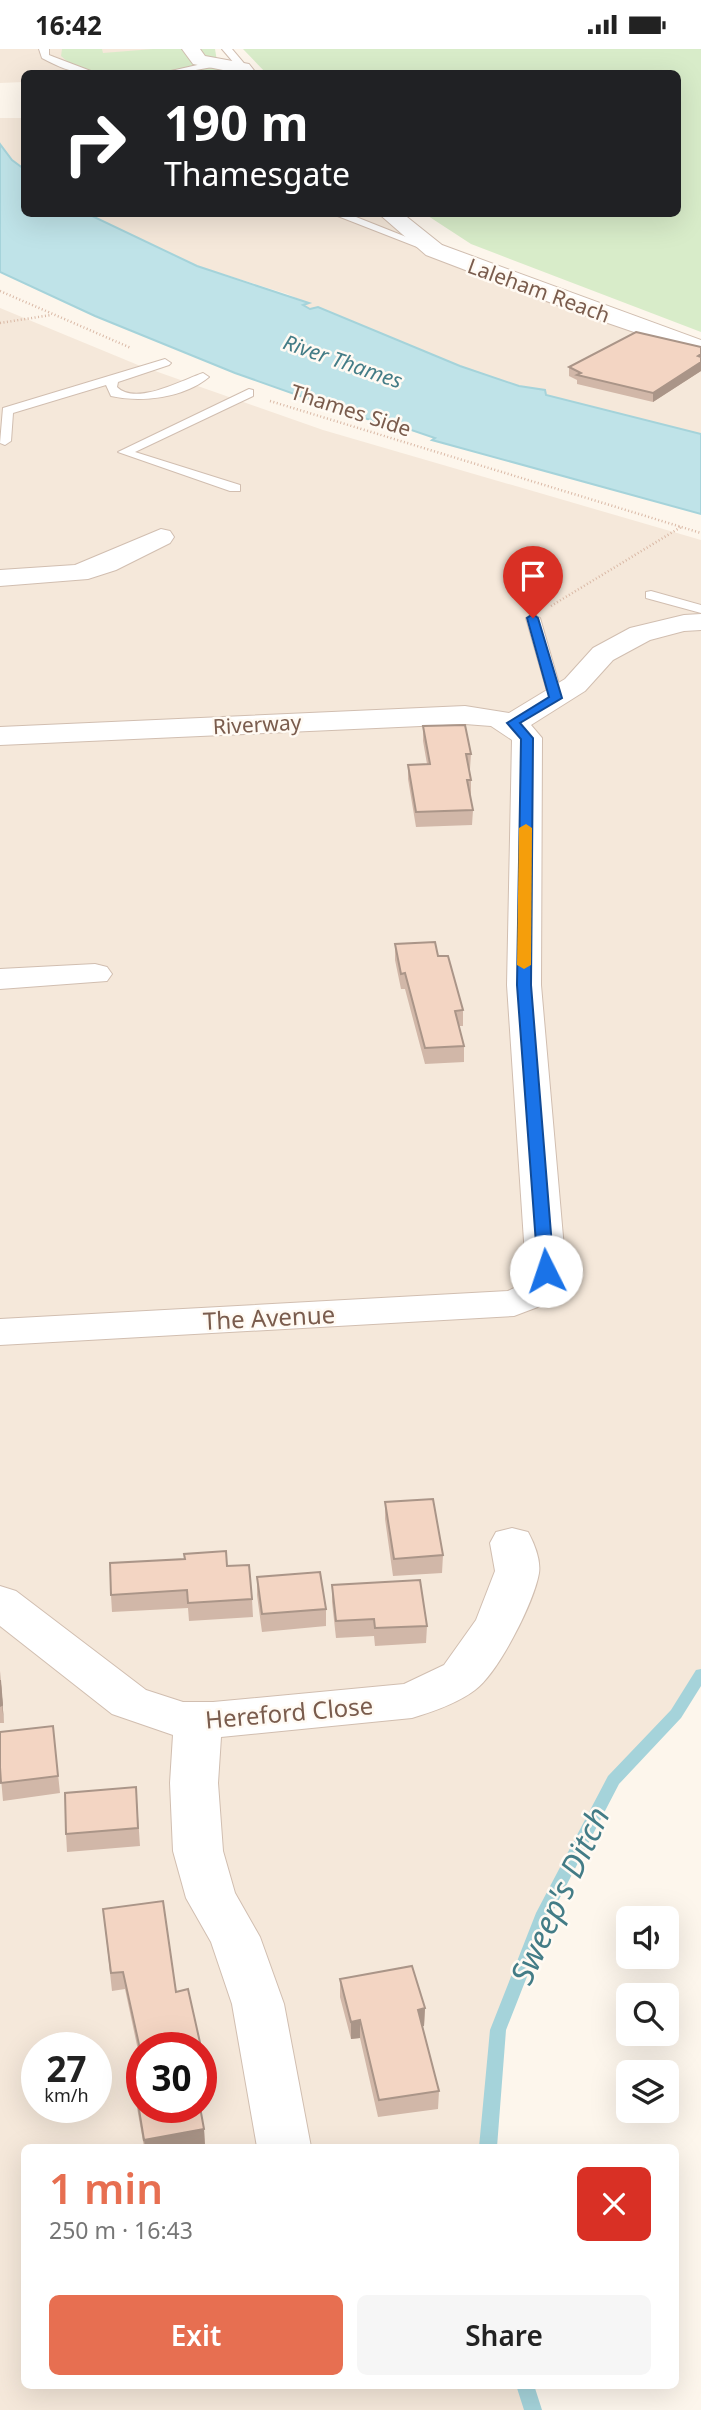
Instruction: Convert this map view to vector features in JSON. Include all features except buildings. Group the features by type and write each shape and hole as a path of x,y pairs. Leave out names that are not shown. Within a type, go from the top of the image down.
{"street":[{"path":"191,49 198,61 241,70"},
{"name":"Laleham Reach","path":"393,217 424,239 434,250 701,348"},
{"path":"0,578 78,573 106,564 160,537"},
{"path":"513,723 575,685 603,654 640,634 684,622 701,621"},
{"name":"Riverway","path":"0,736 465,715 496,717 513,723"},
{"name":"The Avenue","path":"0,1332 514,1303 537,1293 546,1271 524,985 527,738 513,723"},
{"path":"0,979 95,975"},
{"name":"Hereford Close","path":"0,1602 129,1702 182,1720 412,1701 460,1677 484,1647 499,1619 517,1571 512,1543"},
{"path":"198,1720 194,1783 198,1851 211,1898 235,1937 258,2004 283,2144"}],"lane":[{"path":"44,49 46,56 73,70"},
{"path":"227,49 244,70"},
{"path":"183,70 215,64"},
{"path":"346,217 434,250"},
{"path":"5,441 7,411 77,387 113,380 164,363"},
{"path":"113,380 111,387 115,393 141,398 162,394 203,377"},
{"path":"235,488 124,452 249,393"},
{"path":"651,595 701,609"},
{"path":"533,618 556,698"}],"path":[{"path":"0,291 164,363"},
{"path":"0,323 54,315"},
{"name":"Thames Side","path":"249,393 326,420 701,533"},
{"path":"563,599 681,527"}],"shaded area":[{"path":"0,49 181,49 207,68 219,70 21,70 21,82 0,83"},
{"path":"0,118 21,118 21,167 11,159 0,144"},
{"path":"94,217 383,217 426,249 701,350 701,434 546,395 544,390 519,386 460,366 318,307 310,309 302,305 308,303 287,294 197,266"},
{"path":"0,308 138,365 323,430 701,540 701,1674 676,1714 613,1780 544,1913 498,2030 488,2144 21,2144 21,2389 526,2389 533,2410 0,2410"}],"green space":[{"path":"62,49 102,49 103,53 153,49 215,49 218,70 77,70 61,56"},
{"path":"243,49 701,49 701,332 471,244 430,217 681,217 681,70 263,70"}],"water":[{"name":"River Thames","path":"0,144 21,167 21,217 94,217 197,266 309,303 303,305 310,309 318,307 460,366 519,386 545,390 546,395 701,434 701,514 432,440 435,438 385,421 380,423 361,417 364,414 317,402 235,373 95,316 0,272"}],"waterway":[{"name":"Sweep's Ditch","path":"488,2144 498,2030 544,1913 613,1780 676,1714 701,1674"},
{"name":"Sweep's Ditch","path":"526,2389 533,2410"}],"slow traffic":[{"path":"524,965 526,828"}],"route":[{"path":"533,618 556,698 513,723 527,738 524,985 546,1271"}]}
